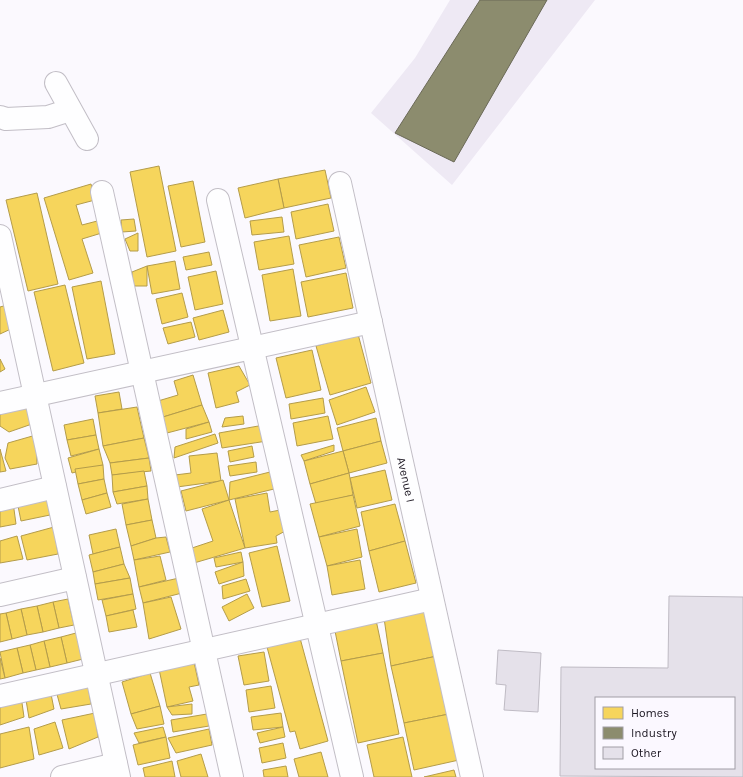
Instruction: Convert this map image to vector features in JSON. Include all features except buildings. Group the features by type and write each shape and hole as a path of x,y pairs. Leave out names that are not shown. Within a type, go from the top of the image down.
{"street":[{"path":"56,83 87,139"},
{"path":"0,117 6,119 48,117 70,110"},
{"name":"Avenue I","path":"340,183 472,777"},
{"path":"102,192 232,777"},
{"path":"218,200 352,777"},
{"path":"0,236 7,296 35,395 118,770 62,777"},
{"path":"0,403 371,322"},
{"path":"0,500 55,487"},
{"path":"0,595 76,578"},
{"path":"0,696 432,599"}],"shaded area":[{"path":"450,0 595,0 452,185 371,113 415,58"}]}
